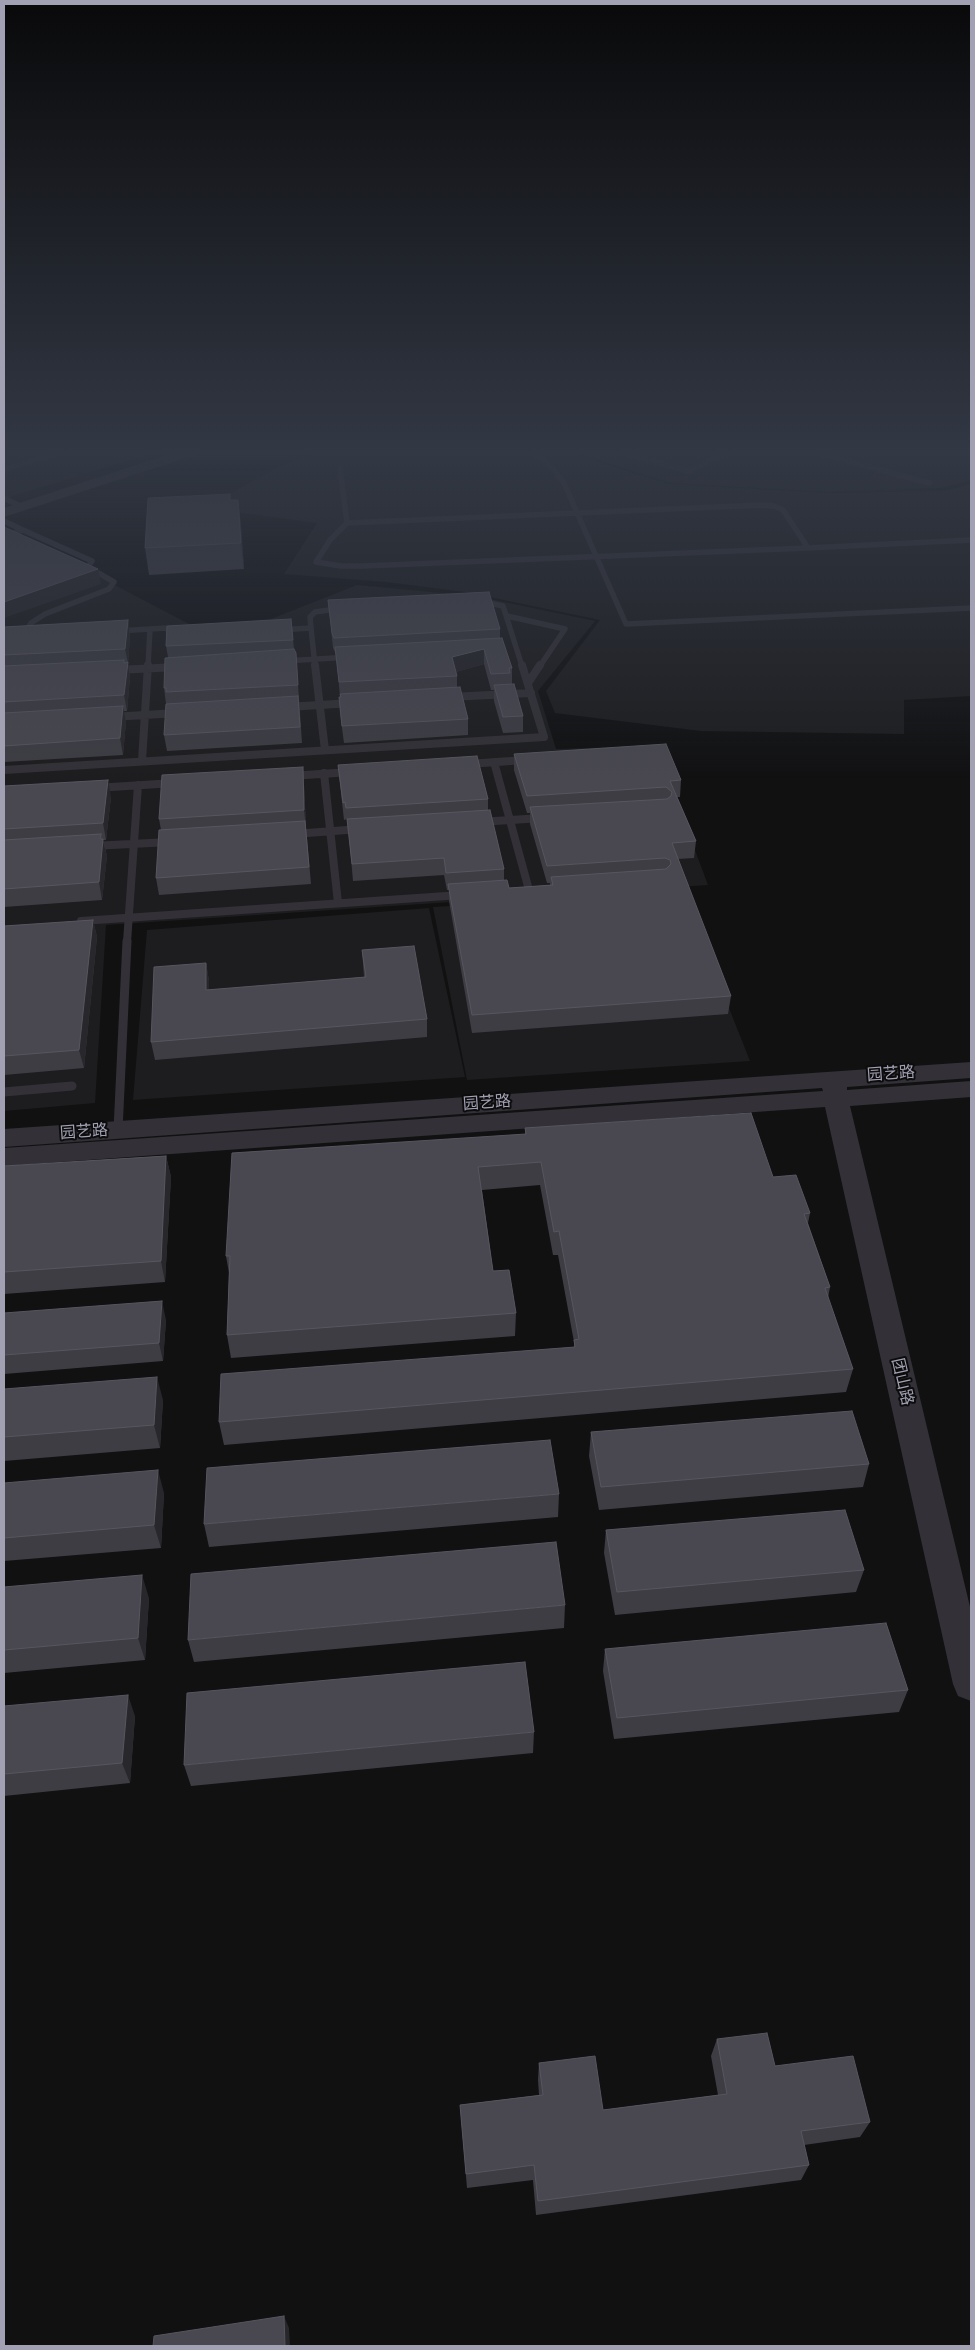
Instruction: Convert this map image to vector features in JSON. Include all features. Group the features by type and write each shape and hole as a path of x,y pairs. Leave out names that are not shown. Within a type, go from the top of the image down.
{"street":[{"name":"园艺路","path":"4,1157 835,1089 971,1070"},
{"name":"园艺路","path":"4,1138 835,1089 971,1089"},
{"name":"团山路","path":"835,1089 971,1684"}],"lane":[{"path":"26,633 31,623 45,614 109,589 114,582 88,567 91,561"},
{"path":"317,561 316,562 341,566 363,566 481,561"},
{"path":"598,561 626,624 971,608"},
{"path":"4,770 544,737 508,616 503,606 491,602 469,601"},
{"path":"325,750 310,617 315,612 325,609 354,607"},
{"path":"508,616 564,629 528,683"},
{"path":"112,631 165,628 181,636 190,635"},
{"path":"274,630 311,628"},
{"path":"142,761 150,629"},
{"path":"4,635 26,633 36,635"},
{"path":"507,648 517,648"},
{"path":"276,662 354,657"},
{"path":"109,671 187,666"},
{"path":"445,698 531,692"},
{"path":"282,707 359,703"},
{"path":"108,718 184,713"},
{"path":"457,765 533,760"},
{"path":"494,762 528,890"},
{"path":"285,776 362,771"},
{"path":"324,773 338,903"},
{"path":"90,788 187,782"},
{"path":"118,1130 128,918 138,785"},
{"path":"472,822 549,817"},
{"path":"281,834 368,829"},
{"path":"84,847 183,841"},
{"path":"519,891 538,890"},
{"path":"70,922 471,894"},
{"path":"4,1092 72,1086"}],"shaded area":[{"path":"4,561 68,561 191,625 271,619 357,585 475,596 595,621 538,691 556,749 656,746 708,885 106,925 95,1103 4,1111"},
{"path":"293,561 971,561 971,696 904,700 904,734 701,731 555,713 546,691 600,620 465,592 386,582 284,574"},
{"path":"683,892 750,1061 467,1080 433,907"},
{"path":"429,908 465,1077 133,1100 147,930"}],"building":[{"path":"4,561 79,561 98,569 4,602"},
{"path":"489,592 500,629 334,638 332,633 328,600"},
{"path":"291,619 293,640 166,646 167,626"},
{"path":"128,620 125,649 4,655 4,627"},
{"path":"502,638 512,668 509,668 510,673 491,674 484,649 452,657 457,676 339,682 335,647"},
{"path":"294,649 296,653 298,685 166,692 166,688 164,688 165,658"},
{"path":"124,660 124,663 128,662 124,695 4,702 4,666"},
{"path":"514,684 523,716 503,717 494,685"},
{"path":"460,687 468,719 342,726 340,694"},
{"path":"298,696 300,727 164,735 166,704"},
{"path":"123,706 120,738 4,746 4,713"},
{"path":"666,744 681,780 670,781 696,841 672,843 731,996 472,1015 448,884 507,880 509,888 553,885 551,877 666,869 671,864 670,860 665,858 547,866 530,807 667,799 671,796 672,792 666,787 527,796 514,754"},
{"path":"477,756 488,799 346,808 345,802 343,803 338,765"},
{"path":"303,767 304,810 159,819 162,775"},
{"path":"108,780 103,823 4,829 4,786"},
{"path":"490,810 504,869 446,873 444,858 352,864 347,819"},
{"path":"305,821 309,867 156,878 159,830"},
{"path":"101,834 101,839 103,839 99,882 4,889 4,840"},
{"path":"93,920 79,1050 4,1056 4,926"},
{"path":"414,946 427,1019 151,1042 154,967 206,963 206,990 366,977 362,950"},
{"path":"751,1113 773,1177 796,1175 810,1213 804,1214 830,1287 825,1288 853,1369 219,1422 221,1374 575,1347 574,1340 579,1339 559,1231 554,1232 541,1162 478,1167 493,1271 509,1270 516,1313 227,1335 230,1256 226,1256 232,1153 526,1134 525,1128"},
{"path":"166,1156 161,1261 4,1272 4,1166"},
{"path":"162,1301 159,1343 4,1355 4,1313"},
{"path":"157,1377 154,1425 4,1437 4,1389"},
{"path":"852,1411 869,1464 601,1487 591,1432"},
{"path":"550,1440 559,1494 204,1524 207,1468"},
{"path":"158,1470 154,1525 4,1538 4,1483"},
{"path":"845,1510 864,1570 617,1592 606,1530"},
{"path":"556,1542 565,1605 188,1640 191,1574"},
{"path":"142,1575 138,1638 4,1650 4,1587"},
{"path":"886,1623 908,1690 617,1718 605,1649"},
{"path":"525,1662 534,1732 184,1765 187,1693"},
{"path":"128,1695 122,1763 4,1774 4,1706"},
{"path":"767,2033 775,2066 853,2056 870,2122 801,2131 809,2165 538,2201 534,2165 466,2174 460,2105 543,2095 539,2063 595,2056 603,2110 727,2094 717,2039"},
{"path":"284,2316 285,2346 153,2346 154,2336"}]}
